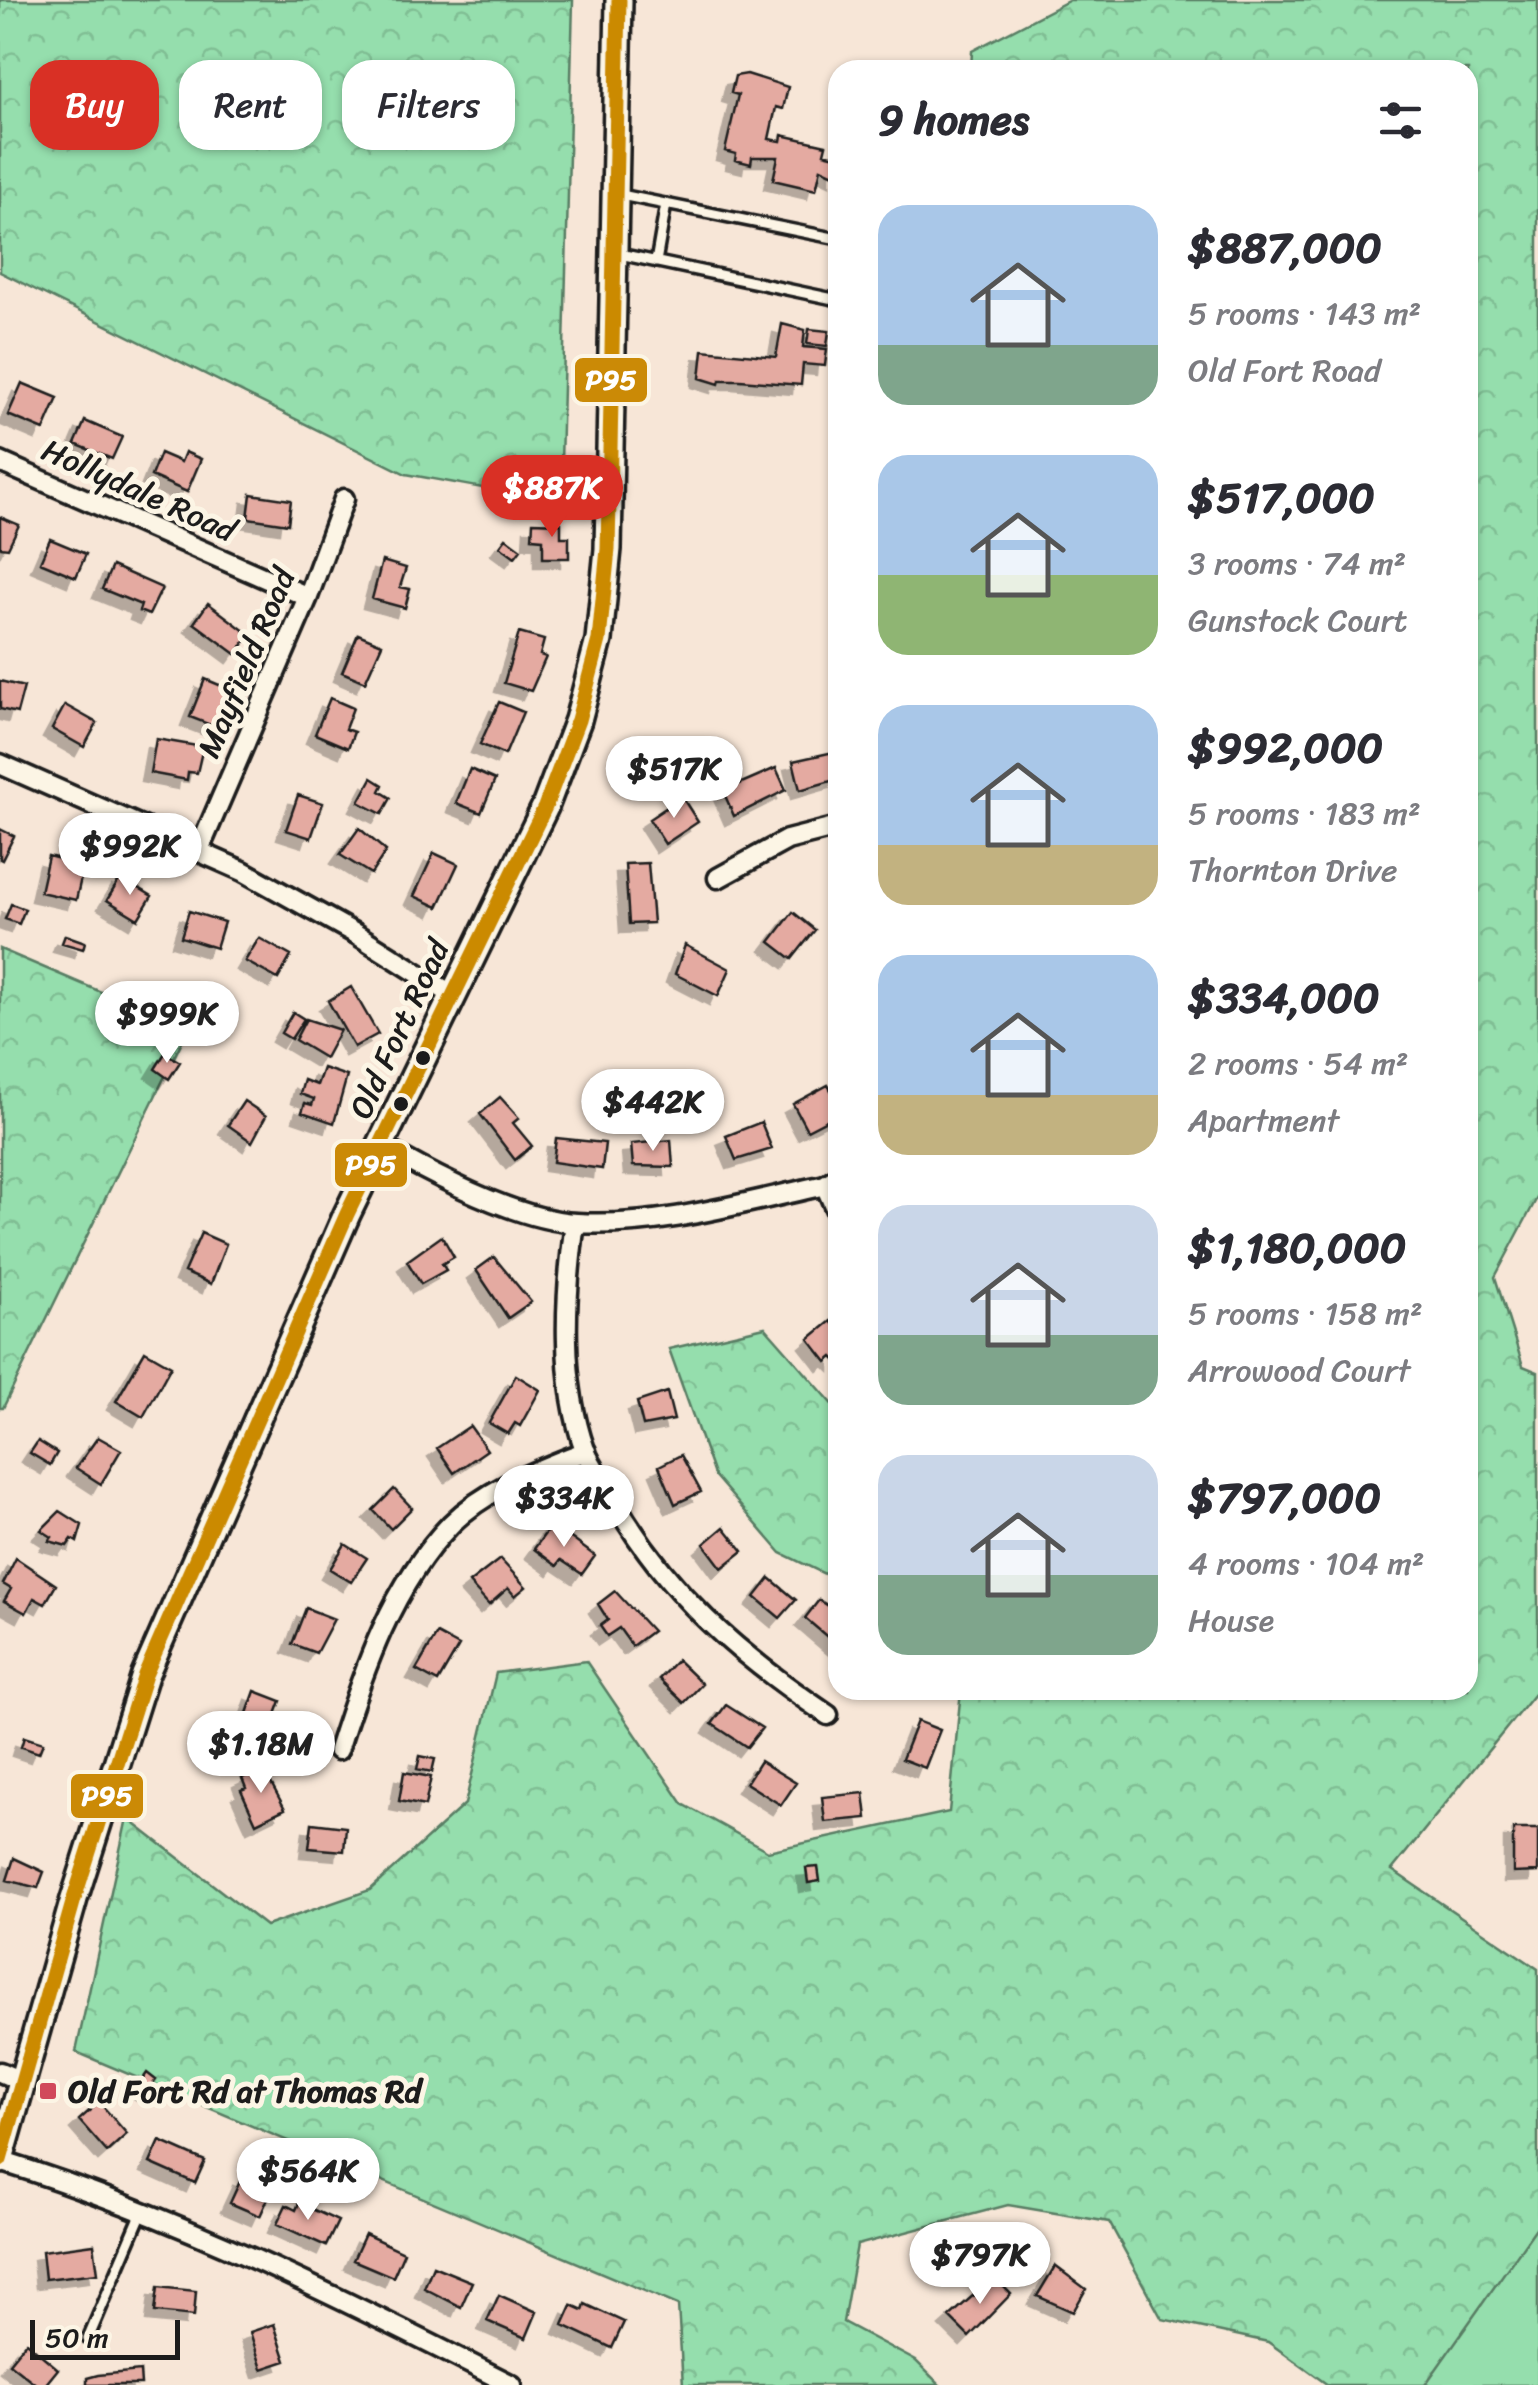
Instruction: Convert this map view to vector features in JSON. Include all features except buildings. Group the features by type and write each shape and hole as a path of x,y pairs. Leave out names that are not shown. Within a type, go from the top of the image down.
{"main road":[{"name":"Old Fort Road","path":"0,2161 10,2076 131,1712 380,1145 545,807 578,720 599,640 608,549 620,0"}],"street":[{"name":"Hollydale Road","path":"0,462 308,597"},
{"name":"Mayfield Road","path":"199,850 308,597 344,499"},
{"path":"0,764 199,850 299,901 451,994"},
{"path":"718,878 787,840 828,830"},
{"path":"380,1145 458,1186 575,1224 678,1215 828,1182"},
{"path":"575,1224 566,1288 570,1373 586,1451 649,1559 701,1618 828,1716"},
{"path":"338,1750 362,1674 394,1605 451,1525 523,1476 586,1451"},
{"path":"0,2161 144,2209 363,2310 512,2385"}],"lane":[{"path":"614,193 828,237"},
{"path":"656,262 666,204"},
{"path":"613,253 828,298"},
{"path":"88,2338 144,2209"}],"green space":[{"path":"0,0 573,0 560,502 406,474 0,272"},
{"path":"1070,0 1538,0 1538,1196 1495,1277 1523,1366 1538,1372 1538,1689 1392,1870 1538,1969 1538,2385 1328,2385 1268,2342 1162,2319 1109,2222 1008,2205 857,2245 843,2322 916,2361 940,2385 683,2385 678,2305 76,2052 127,1818 266,1926 370,1890 465,1804 496,1673 586,1661 683,1804 768,1851 949,1812 960,1700 1478,1700 1478,60 972,60 972,51"},
{"path":"0,949 188,1029 3,1408 0,1408"},
{"path":"765,1327 828,1399 828,1576 781,1553 714,1475 669,1349"},
{"path":"1538,2225 1538,2385 1425,2385"}],"transit line":[{"name":"P95","path":"0,2160 74,1899 145,1675 347,1214 545,807 578,720 599,640 608,549 619,0"}],"place":[{"name":"Old Fort Rd at Thomas Rd","path":"48,2091"}]}
